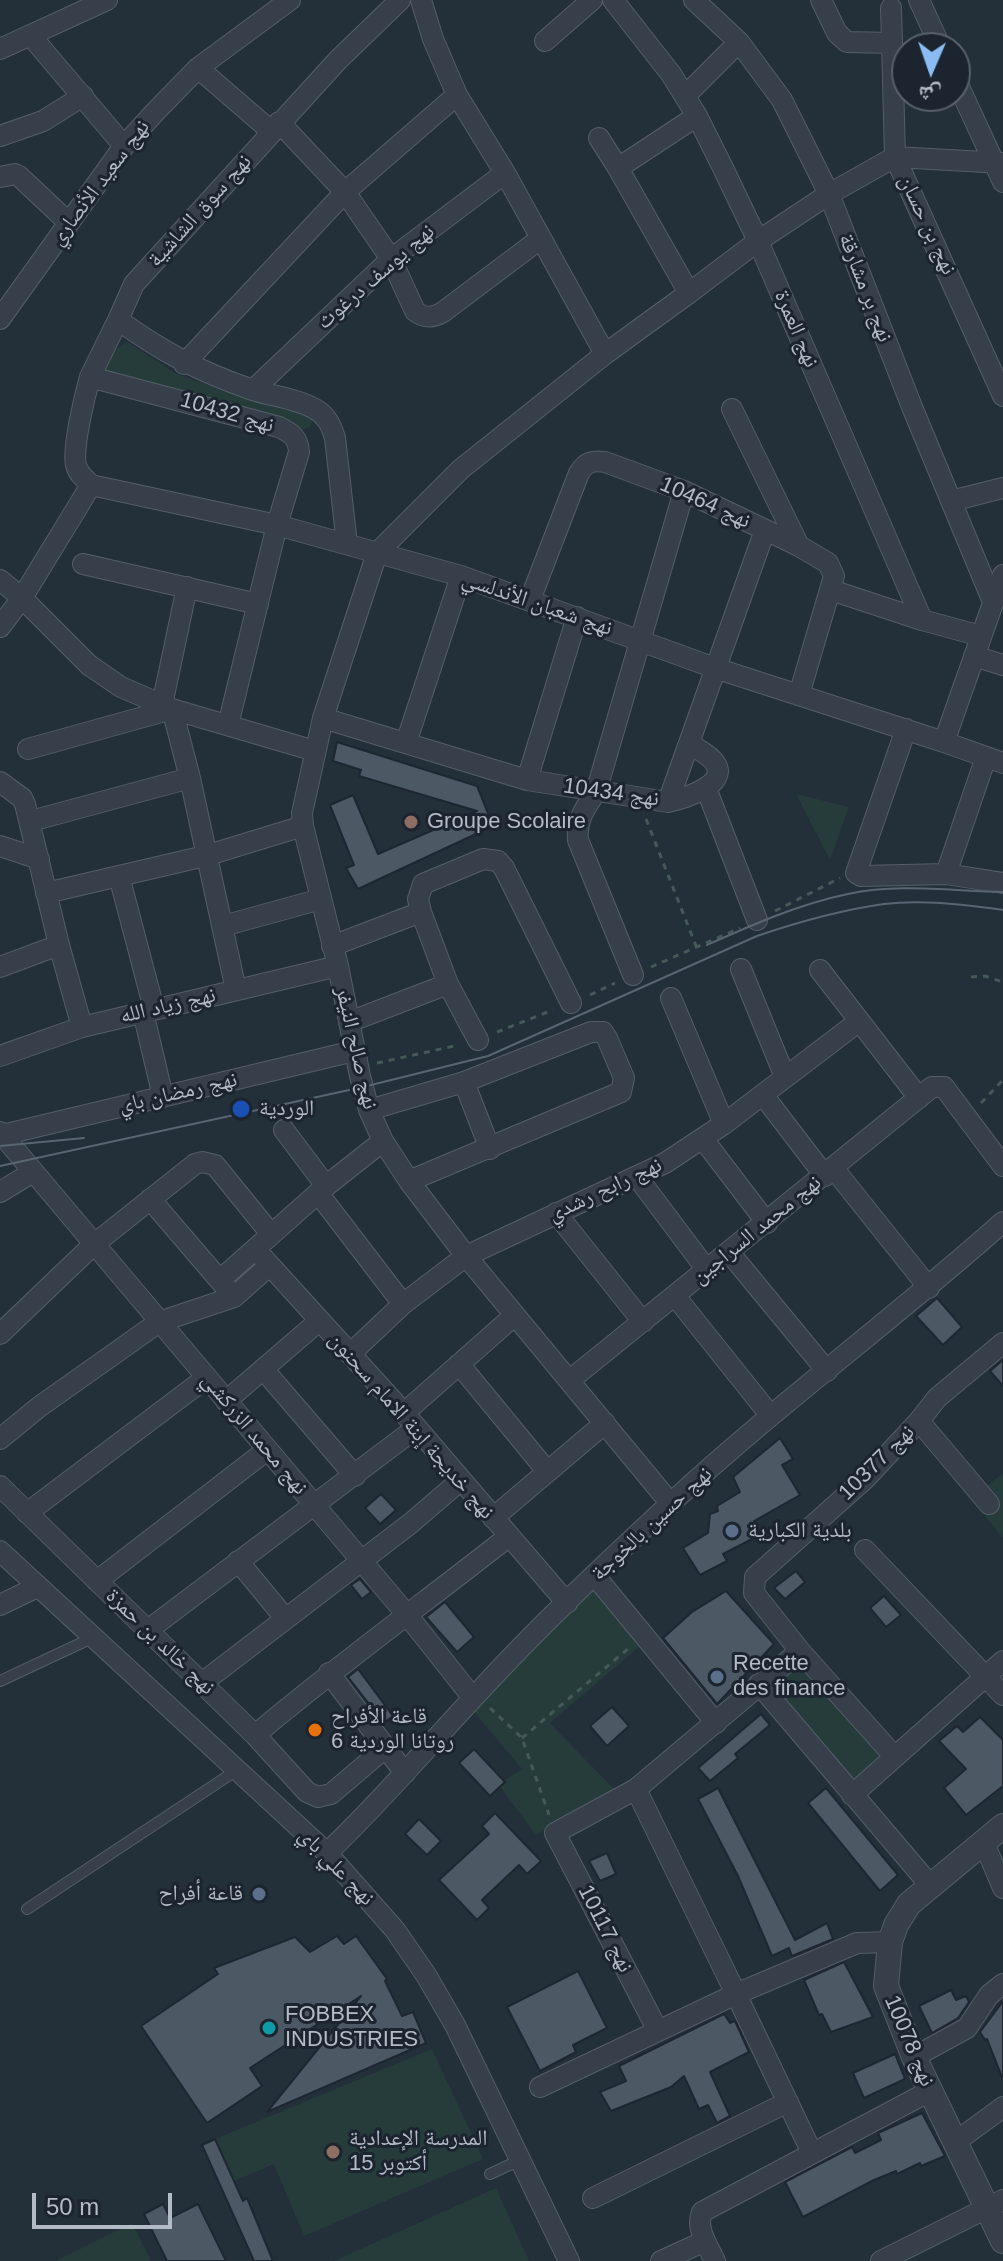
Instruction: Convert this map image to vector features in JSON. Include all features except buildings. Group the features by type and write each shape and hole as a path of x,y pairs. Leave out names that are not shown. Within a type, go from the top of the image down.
{"street":[{"path":"2,41 31,36 107,0"},
{"name":"نهج سعيد الأنصاري","path":"0,319 124,146 198,68 290,0"},
{"name":"نهج سوق الشاشية","path":"90,377 134,284 275,126 400,0"},
{"path":"421,0 433,39 457,95 505,173 605,354"},
{"path":"545,41 592,0"},
{"name":"نهج العمرة","path":"613,0 660,58 697,116 758,241 922,620"},
{"name":"نهج بر مشارقة","path":"694,0 739,42 782,100 829,194 912,407 993,602"},
{"path":"821,0 837,33 847,42 891,43"},
{"path":"919,0 934,32"},
{"name":"نهج بن حسان","path":"893,32 897,3"},
{"path":"31,36 124,146"},
{"path":"685,96 739,42"},
{"path":"198,68 275,126 345,192 391,259 415,311 429,317 443,312 540,239"},
{"path":"184,364 345,192 457,95"},
{"path":"0,136 43,121 83,96"},
{"path":"971,110 1000,169"},
{"name":"نهج بن حسان","path":"894,112 895,157 1003,396"},
{"path":"618,168 697,116"},
{"path":"599,138 689,293"},
{"path":"377,553 461,469 605,354 758,241 829,194 895,157 1000,169"},
{"name":"نهج يوسف درغوث","path":"253,390 391,259 505,173"},
{"path":"0,177 19,176 69,223"},
{"path":"118,320 184,364 253,390 311,406 324,415 332,426 347,544"},
{"path":"0,627 22,598 91,485 80,475 75,460 90,377"},
{"name":"نهج 10432","path":"90,377 289,432 295,437 299,452 277,525 228,725"},
{"path":"732,409 799,546"},
{"name":"نهج 10464","path":"530,600 584,465 594,461 605,462 684,491 820,557 832,568 831,590"},
{"name":"نهج شعبان الأندلسي","path":"91,485 277,525 461,576 715,668 994,760"},
{"path":"951,501 1003,488"},
{"path":"633,975 578,840 579,818 596,792 684,491"},
{"name":"نهج 10434","path":"323,718 527,780 668,802 765,530"},
{"name":"نهج صالح النيفر","path":"377,553 323,718 304,799 303,826 369,1110 383,1141 409,1181 466,1256 671,1504"},
{"path":"83,564 258,604"},
{"path":"944,742 1003,575"},
{"path":"406,743 461,576"},
{"path":"0,580 107,679 167,707 315,751"},
{"path":"187,587 167,707 190,778 236,990"},
{"path":"799,695 831,590 981,636"},
{"path":"527,780 577,617"},
{"path":"974,656 1003,665"},
{"path":"28,749 167,707"},
{"path":"906,729 856,869 861,876 946,874 1003,883"},
{"path":"668,802 693,796 717,777 717,766 690,744"},
{"path":"946,874 994,760"},
{"path":"31,821 190,778"},
{"path":"0,782 22,798 31,821 46,893 82,1027"},
{"path":"706,788 757,920"},
{"path":"46,893 205,856 303,826"},
{"path":"3,852 39,859"},
{"path":"478,1040 448,984 421,912 419,891 423,884 483,859 498,861 504,868 571,1003"},
{"path":"119,876 149,1010 163,1097"},
{"path":"223,926 321,899"},
{"name":"نهج زياد الله","path":"0,1056 82,1027 236,990 335,956 421,912"},
{"path":"0,967 59,945"},
{"path":"741,969 785,1077"},
{"path":"820,970 919,1098"},
{"path":"349,1022 448,984"},
{"path":"671,998 724,1124"},
{"name":"نهج رابح رشدي","path":"350,1354 403,1304 466,1256 638,1178 703,1139 858,1022"},
{"path":"369,1110 464,1082 591,1032 603,1032 624,1078 621,1092 409,1181"},
{"name":"نهج رمضان باي","path":"1,1134 163,1097 356,1059"},
{"path":"464,1082 490,1149"},
{"name":"نهج محمد السراجين","path":"570,1380 936,1085 944,1087 967,1117"},
{"path":"763,1095 929,1288"},
{"path":"967,1117 1003,1166"},
{"path":"284,1130 322,1190 403,1304"},
{"name":"نهج محمد الزركشي","path":"1,1134 475,1696"},
{"path":"703,1139 767,1223"},
{"path":"220,1280 383,1141"},
{"path":"0,1334 93,1245 195,1164 215,1165 271,1234"},
{"path":"0,1192 33,1172"},
{"path":"638,1178 707,1270"},
{"path":"150,1199 234,1297"},
{"path":"556,1213 643,1322"},
{"name":"نهج حسين بالخوجة","path":"327,1853 376,1805 475,1696 671,1504 770,1415 929,1288 1003,1222"},
{"name":"نهج خديجة إبنة الامام سحنون","path":"255,1249 410,1420 567,1603"},
{"path":"729,1252 827,1371"},
{"path":"0,1439 51,1398 159,1322 234,1297 269,1266"},
{"path":"675,1296 770,1415"},
{"path":"148,1630 355,1476 459,1364 515,1315"},
{"path":"226,1401 319,1321"},
{"name":"نهج 10377","path":"800,1651 754,1593 752,1585 755,1577 866,1478 937,1398 1003,1343"},
{"path":"459,1364 547,1471"},
{"path":"263,1369 355,1476"},
{"path":"27,1513 206,1378"},
{"path":"919,1421 989,1504"},
{"path":"493,1518 605,1423"},
{"path":"97,1581 267,1450"},
{"path":"202,1683 461,1480"},
{"name":"نهج خالد بن حمزة","path":"0,1486 255,1735 307,1792 318,1797 331,1794 385,1748"},
{"path":"255,1735 329,1673 408,1616 508,1537"},
{"path":"865,1550 1003,1695"},
{"name":"نهج علي باي","path":"0,1551 327,1853 395,1930 455,2025 569,2261"},
{"path":"238,1561 285,1618"},
{"path":"595,1576 716,1723"},
{"path":"0,1605 37,1587"},
{"path":"555,1833 636,1789 800,1651 894,1756"},
{"path":"852,1795 1003,1661"},
{"path":"329,1673 405,1773"},
{"path":"759,1684 930,1885"},
{"path":"636,1789 812,2153"},
{"name":"نهج 10078","path":"1003,1826 909,1904 890,1942 886,1986 914,2057 954,2143 995,2204 1003,2241"},
{"name":"نهج 10117","path":"555,1833 658,2031"},
{"path":"984,1843 1003,1888"},
{"path":"540,2087 736,1994 857,1943 890,1942"},
{"path":"914,2057 967,2028 989,1995 1003,1984"},
{"path":"715,2261 699,2219 702,2212 930,2091"},
{"path":"593,2198 788,2102"},
{"path":"954,2143 1003,2107"},
{"path":"881,2261 995,2204"},
{"path":"661,2261 705,2241"}],"lane":[{"path":"0,1681 92,1638"},
{"path":"27,1909 237,1770"},
{"path":"490,2174 520,2160"}],"path":[{"path":"638,799 696,946"},
{"path":"356,1059 478,1040 571,1003 757,920 856,869"},
{"path":"971,977 985,976 1003,982"},
{"path":"967,1117 1003,1080"},
{"path":"522,1738 644,1635"},
{"path":"475,1696 522,1738 555,1833"}],"green space":[{"path":"127,342 177,374 308,415 313,420 310,427 304,429 97,374 106,356"},
{"path":"796,794 849,807 830,860"},
{"path":"1003,1473 1003,1538 971,1499"},
{"path":"604,1575 653,1635 550,1723 615,1790 536,1835 498,1784 522,1769 470,1707"},
{"path":"799,1636 903,1754 860,1791 757,1672"},
{"path":"432,2049 483,2159 304,2236 274,2164 234,2181 215,2139"},
{"path":"496,2188 529,2261 334,2261"},
{"path":"132,2223 151,2261 56,2261"}],"tram line":[{"path":"707,945 794,909 848,894 906,888 1003,892"},
{"path":"0,1166 363,1087 488,1056 757,936 820,917 914,902 1003,910"},
{"path":"0,1146 84,1138"}],"place":[{"name":"Groupe Scolaire","path":"411,822"},
{"name":"الوردية","path":"241,1109"},
{"name":"بلدية الكبارية","path":"732,1531"},
{"name":"Recette des finance","path":"717,1677"},
{"name":"قاعة الأفراح روتانا الوردية 6","path":"315,1730"},
{"name":"قاعة أفراح","path":"259,1894"},
{"name":"FOBBEX INDUSTRIES","path":"269,2028"},
{"name":"المدرسة الإعدادية 15 أكتوبر","path":"333,2152"}]}
